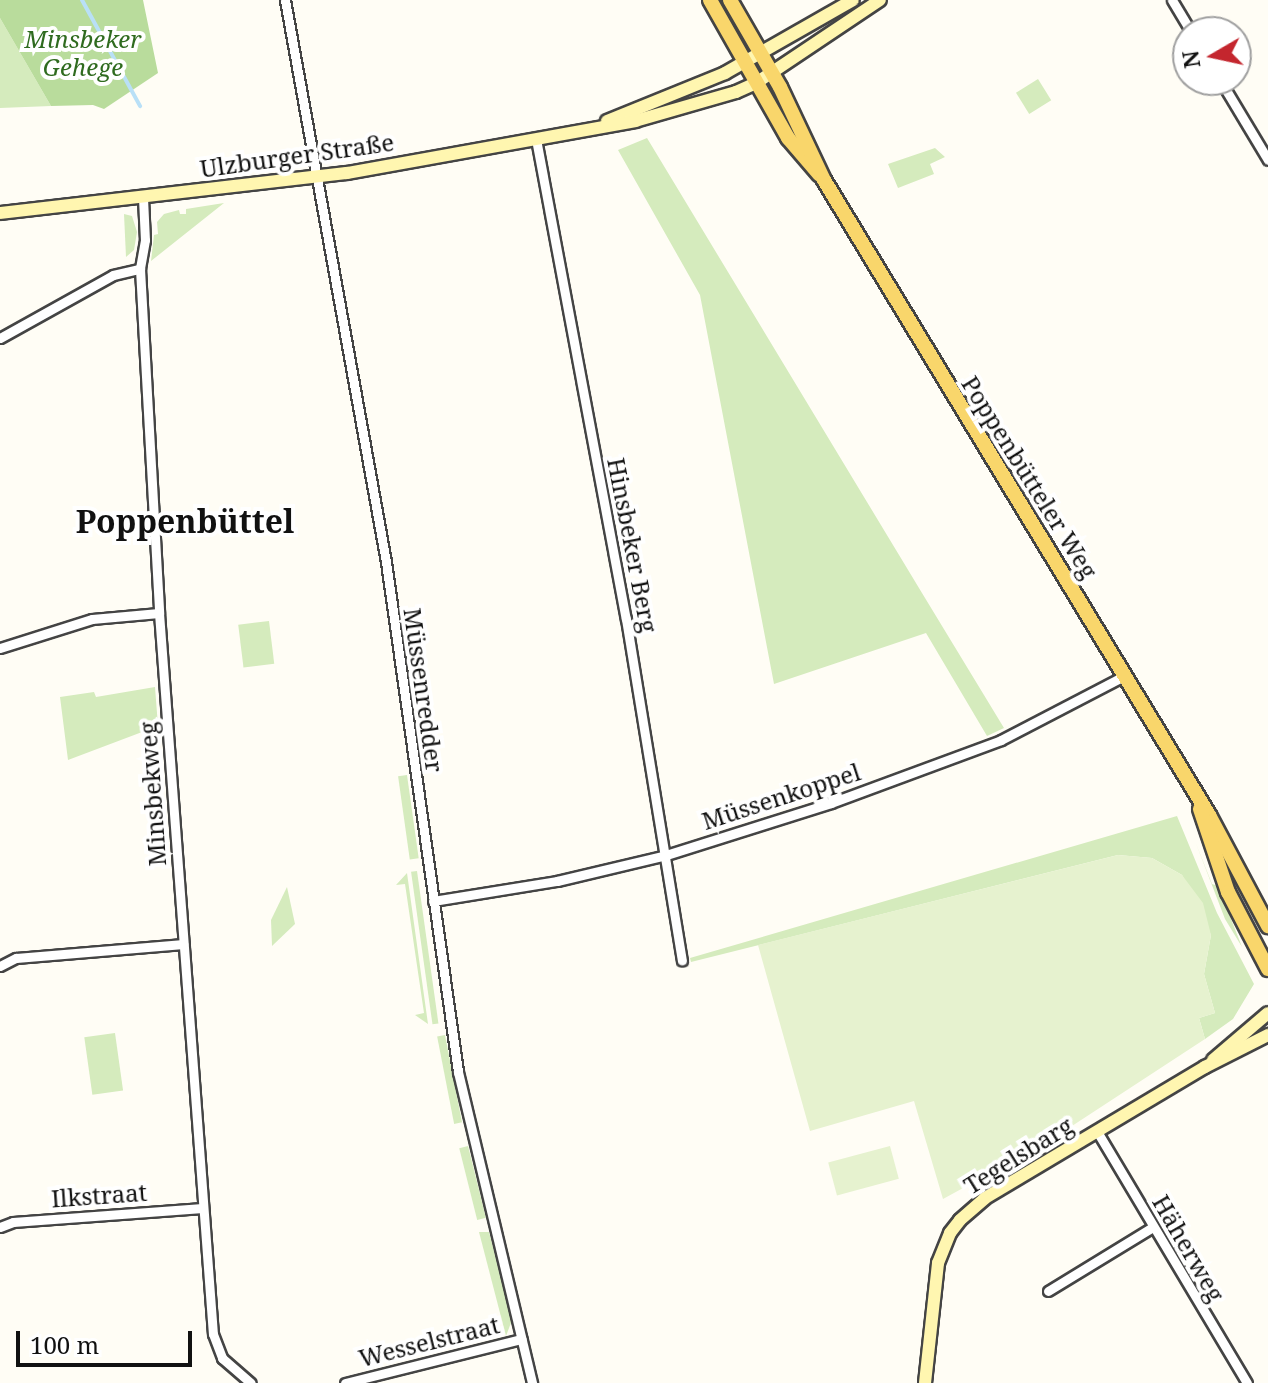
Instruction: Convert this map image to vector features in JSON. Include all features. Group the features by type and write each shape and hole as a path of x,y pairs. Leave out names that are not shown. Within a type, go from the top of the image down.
{"main road":[{"name":"Poppenbütteler Weg","path":"710,0 793,146 824,180"},
{"name":"Poppenbütteler Weg","path":"730,0 773,73 824,180 1217,829 1268,926"},
{"name":"Ulzburger Straße","path":"597,126 746,63 853,0"},
{"name":"Ulzburger Straße","path":"0,213 316,177 536,139 669,112 756,83 880,0"},
{"name":"Poppenbütteler Weg","path":"1196,797 1228,892 1268,969"},
{"name":"Tegelsbarg","path":"1205,1067 1268,1013"},
{"name":"Tegelsbarg","path":"925,1383 938,1263 950,1233 985,1198 1205,1067 1268,1035"}],"street":[{"name":"Müssenredder","path":"285,0 386,562 433,901 469,1128 532,1383"},
{"path":"1230,96 1268,160"},
{"name":"Hinsbeker Berg","path":"536,139 626,619 682,960"},
{"name":"Minsbekweg","path":"143,198 145,240 140,269 159,613 202,1208 213,1334 222,1358 238,1380"},
{"path":"0,338 113,275 140,269"},
{"path":"0,648 92,619 159,613"},
{"name":"Müssenkoppel","path":"433,901 557,881 666,855 831,803 1001,740 1124,676"},
{"path":"0,966 16,958 183,944"},
{"name":"Häherweg","path":"1098,1133 1247,1383"},
{"name":"Ilkstraat","path":"0,1227 13,1222 202,1208"},
{"path":"1048,1291 1153,1227"},
{"name":"Wesselstraat","path":"345,1383 522,1339"},
{"path":"238,1380 251,1383"}],"green space":[{"name":"Minsbeker Gehege","path":"0,0 143,0 158,73 104,109 93,105 51,106 0,18"},
{"path":"0,18 51,106 0,108"},
{"path":"1038,79 1051,100 1029,114 1016,93"},
{"path":"647,138 1004,728 987,736 926,633 774,684 700,295 618,150"},
{"path":"935,148 945,157 930,164 934,174 898,188 888,164"},
{"path":"224,203 151,261 154,235 158,234 157,222 164,214 179,210 180,214 186,214 186,209"},
{"path":"124,214 132,216 137,232 134,250 126,257"},
{"path":"269,621 274,664 243,667 238,625"},
{"path":"155,687 158,726 68,760 60,697 94,692 96,697"},
{"path":"407,775 419,858 410,859 398,776"},
{"path":"1177,816 1217,913 1254,984 1233,1019 1205,1039 1199,1018 1215,1013 1204,974 1211,935 1182,875 1152,858 1118,855 691,962 690,958"},
{"path":"1195,841 1212,884 1218,886 1242,947 1225,919"},
{"path":"1118,855 1152,858 1182,875 1203,903 1211,935 1204,974 1215,1013 1199,1018 1205,1039 1049,1141 943,1199 914,1101 810,1131 758,945"},
{"path":"417,871 438,1024 432,1024 411,872"},
{"path":"407,873 428,1024 415,1015 424,1013 405,884 396,885"},
{"path":"287,887 295,924 272,946 271,920"},
{"path":"115,1033 123,1090 92,1095 84,1037"},
{"path":"445,1035 462,1122 454,1124 437,1037"},
{"path":"468,1146 486,1218 477,1220 459,1148"},
{"path":"890,1146 899,1179 837,1195 828,1163"},
{"path":"479,1232 489,1232 512,1320 506,1336"}],"waterway":[{"path":"82,0 140,106"}],"district":[{"name":"Poppenbüttel","path":"185,521"}]}
